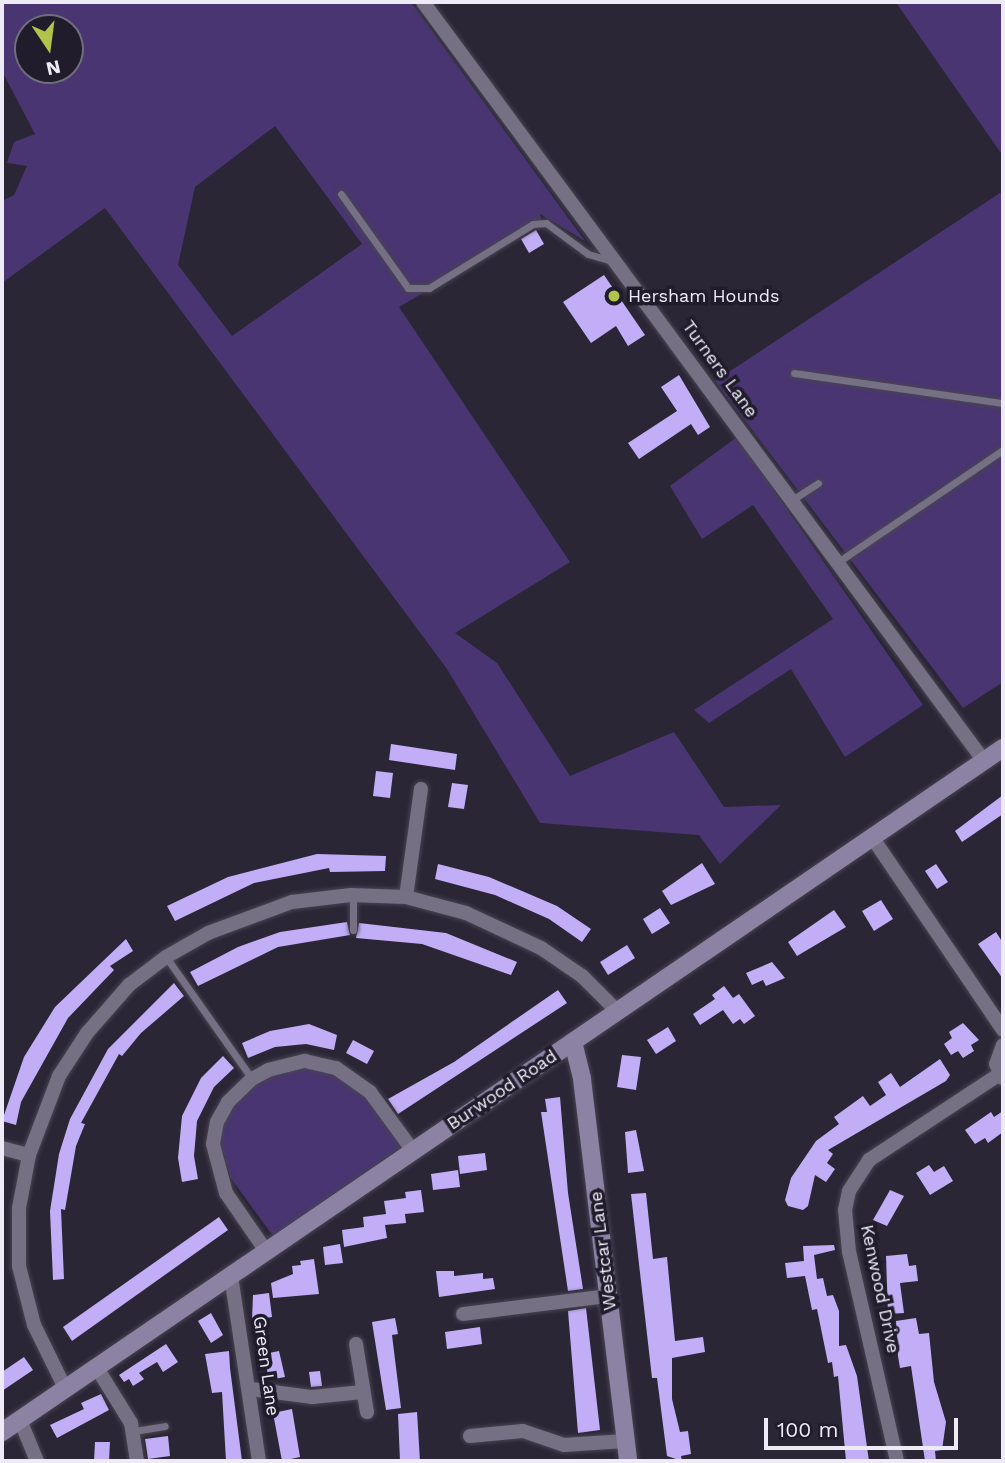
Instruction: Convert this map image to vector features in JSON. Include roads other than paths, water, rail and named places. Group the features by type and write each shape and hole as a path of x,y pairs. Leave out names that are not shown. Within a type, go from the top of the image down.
{"street":[{"name":"Turners Lane","path":"422,2 984,761"},
{"name":"Burwood Road","path":"2,1432 1003,748"},
{"path":"406,897 421,789"},
{"path":"872,838 1003,1030"},
{"path":"65,1388 34,1325 19,1266 19,1208 29,1155 59,1076 87,1033 129,985 166,957 208,933 292,902 353,895 406,897 466,913 541,948 582,976 618,1012"},
{"name":"Westcar Lane","path":"573,1042 582,1079 628,1461"},
{"path":"1002,1076 997,1056 1003,1045"},
{"path":"266,1251 226,1193 213,1144 217,1122 228,1102 252,1079 305,1061 336,1068 370,1092 413,1151"},
{"name":"Kenwood Drive","path":"897,1461 849,1252 845,1210 849,1191 869,1160 1002,1076"},
{"path":"2,1148 29,1155"},
{"name":"Green Lane","path":"231,1276 251,1389 258,1461"},
{"path":"463,1314 608,1296"},
{"path":"356,1344 367,1412"},
{"path":"97,1368 134,1430 137,1461"},
{"path":"251,1389 295,1396 363,1392"},
{"path":"20,1420 37,1461"},
{"path":"470,1436 523,1432 564,1445 625,1441"}],"lane":[{"path":"341,194 408,288 429,288 533,223 546,223 588,254 616,262"},
{"path":"794,373 1003,403"},
{"path":"838,562 1003,450"},
{"path":"792,500 818,483"},
{"path":"353,895 353,930"},
{"path":"166,957 252,1079"},
{"path":"134,1430 165,1426"}],"place":[{"name":"Hersham Hounds","path":"614,296"}]}
